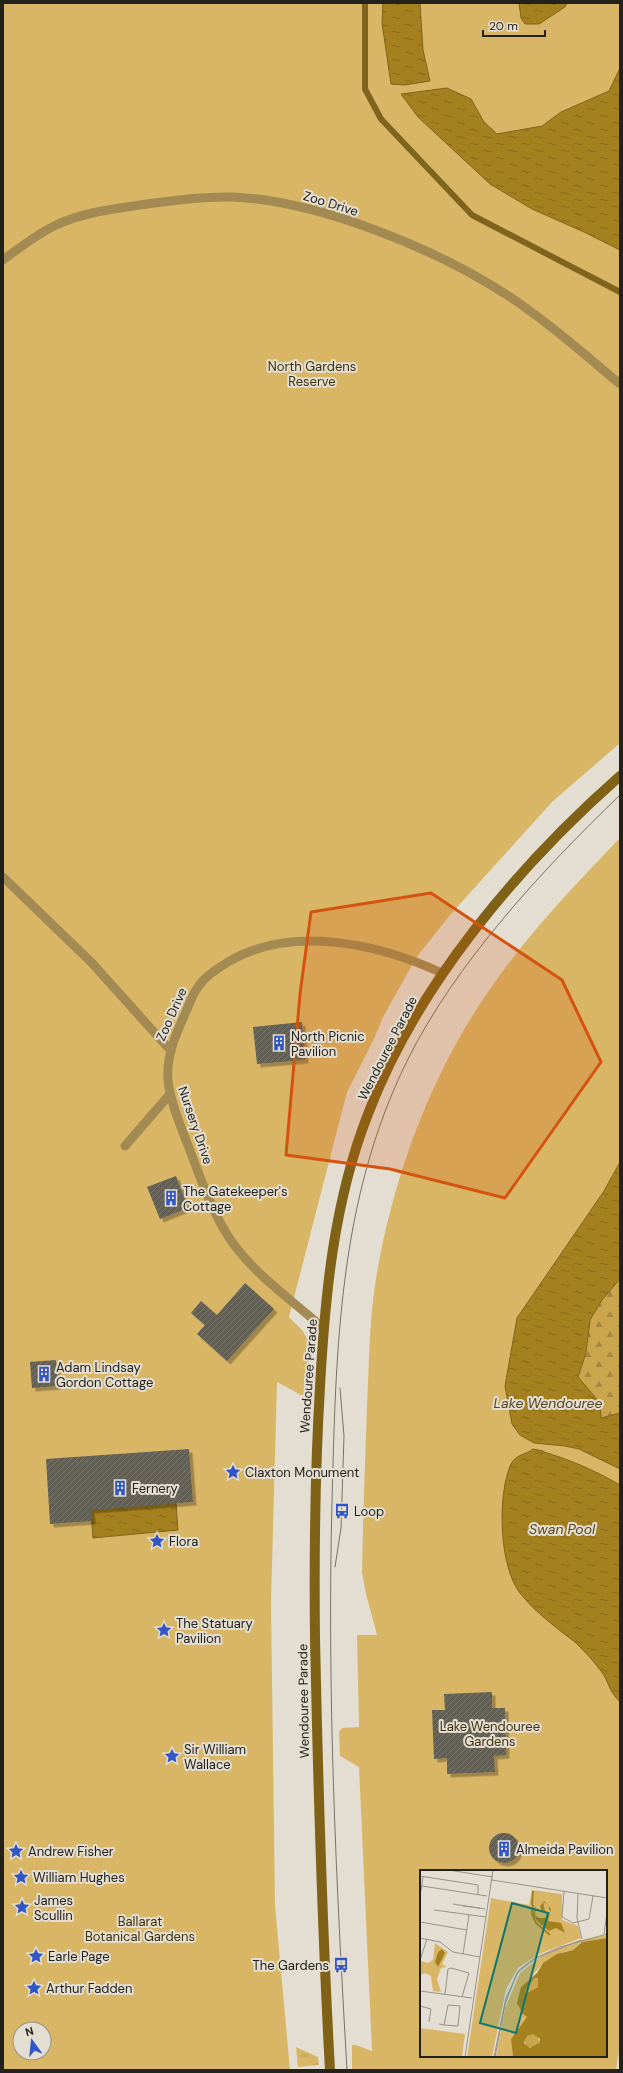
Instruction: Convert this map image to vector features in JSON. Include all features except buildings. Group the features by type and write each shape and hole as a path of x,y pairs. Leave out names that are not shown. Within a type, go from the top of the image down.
{"street":[{"name":"Wendouree Parade","path":"330,2070 319,1824 314,1552 316,1458 323,1328 339,1214 355,1149 379,1086 415,1017 442,974 471,934 528,868 574,820 620,776"}],"lane":[{"name":"Zoo Drive","path":"3,260 53,226 71,219 108,210 178,200 206,198 233,197 282,203 355,223 461,268 509,296 550,326 620,384"},
{"name":"Zoo Drive","path":"3,877 92,964 171,1051 193,996 202,982 230,961 261,947 290,942 358,946 399,955 442,974"},
{"name":"Nursery Drive","path":"171,1051 168,1071 170,1094 194,1161 219,1221 228,1236 262,1275 323,1328"},
{"path":"125,1146 170,1094"}],"highlighted area":[{"path":"431,893 562,980 601,1062 505,1198 390,1169 286,1155 300,994 311,912"}],"green space":[{"name":"North Gardens Reserve","path":"3,3 620,3 620,743 552,802 450,915 416,958 383,1017 374,1039 347,1092 289,1317 303,1331 309,1343 308,1390 305,1395 301,1395 277,1382 271,1602 275,1905 290,2070 3,2070"},
{"name":"Lake Wendouree Gardens","path":"620,838 620,1162 604,1191 517,1318 505,1386 534,1443 579,1449 620,1469 620,2046 616,2070 352,2070 352,2045 372,2051 359,1767 340,1756 339,1732 342,1728 359,1727 357,1635 377,1635 366,1594 362,1572 370,1330 375,1285 391,1208 402,1170 415,1132 448,1059 467,1025 503,971 518,951 568,893"},
{"path":"620,1279 620,1413 601,1418 578,1377 586,1353 590,1320 602,1300"},
{"path":"296,2047 318,2057 319,2065 298,2067"}],"water":[{"path":"383,3 420,3 423,50 430,81 405,85 391,84 382,23"},
{"path":"519,3 567,3 565,7 539,24 525,24 521,18"},
{"path":"620,68 620,250 532,209 490,184 418,117 401,94 447,88 471,99 484,122 497,134 542,126 561,112 609,91"},
{"name":"Lake Wendouree","path":"620,1162 620,1279 602,1300 590,1320 586,1353 578,1377 600,1403 601,1418 620,1413 620,1469 579,1449 534,1443 520,1435 512,1424 505,1386 517,1318 604,1191"},
{"name":"Swan Pool","path":"533,1449 574,1462 620,1485 620,1702 594,1662 576,1643 529,1603 520,1593 513,1581 504,1548 502,1530 504,1493 511,1464 518,1456"},
{"path":"176,1503 178,1530 93,1538 91,1510"}],"waterway":[{"path":"365,3 365,89 381,119 472,215 620,292"}],"tram line":[{"path":"347,2070 336,1857 332,1715 331,1573 332,1502 339,1333 345,1277 354,1222 367,1168 384,1114 407,1061 427,1025 450,989 502,920 590,824 620,795"},
{"path":"335,1567 341,1528 344,1436 340,1388"}],"place":[{"name":"North Picnic Pavilion","path":"279,1043"},
{"name":"The Gatekeeper's Cottage","path":"171,1198"},
{"name":"Adam Lindsay Gordon Cottage","path":"44,1374"},
{"name":"Claxton Monument","path":"233,1472"},
{"name":"Fernery","path":"120,1488"},
{"name":"Loop","path":"342,1511"},
{"name":"Flora","path":"157,1541"},
{"name":"The Statuary Pavilion","path":"164,1630"},
{"name":"Sir William Wallace","path":"172,1756"},
{"name":"Almeida Pavilion","path":"504,1849"},
{"name":"Andrew Fisher","path":"16,1851"},
{"name":"William Hughes","path":"21,1877"},
{"name":"James Scullin","path":"22,1907"},
{"name":"Earle Page","path":"36,1956"},
{"name":"The Gardens","path":"341,1965"},
{"name":"Arthur Fadden","path":"34,1988"}],"park label":[{"name":"Ballarat Botanical Gardens","path":"140,1928"}]}
